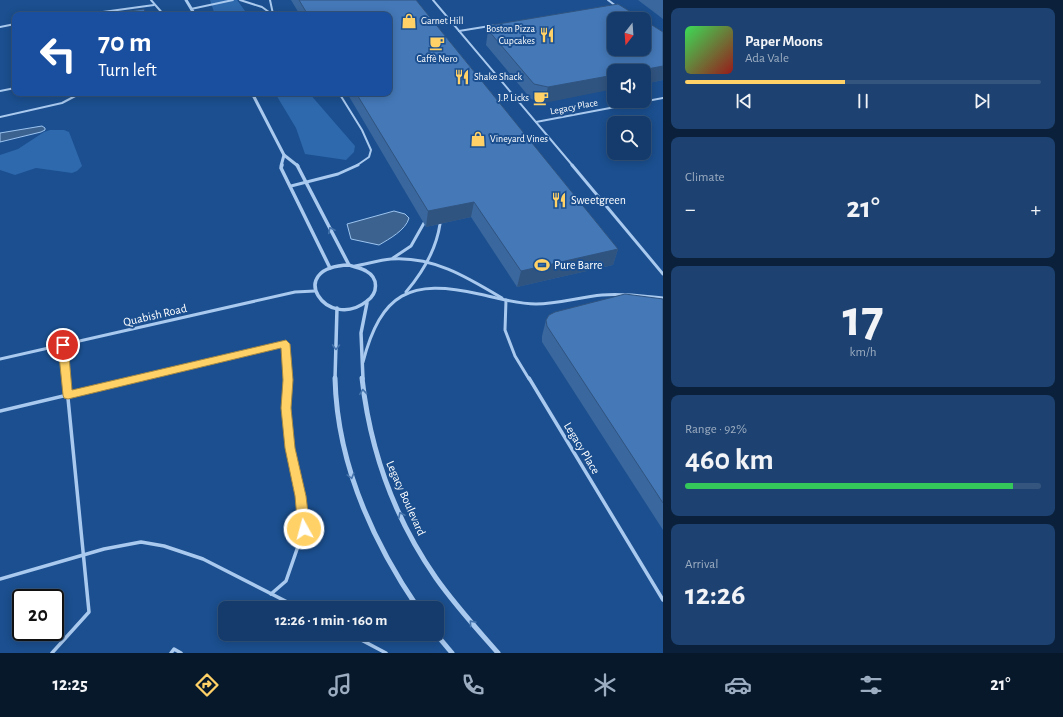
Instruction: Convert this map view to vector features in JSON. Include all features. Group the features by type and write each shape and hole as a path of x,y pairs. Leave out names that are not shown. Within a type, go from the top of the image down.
{"street":[{"path":"186,0 193,12"},
{"path":"254,96 284,155 298,166 349,265"},
{"path":"284,155 281,168 330,268"},
{"path":"349,265 355,266 370,274 376,282 375,295 367,303 353,308 337,308 322,302 315,291 314,284 322,272 330,268 349,265"},
{"name":"Legacy Boulevard","path":"367,303 362,318 360,333 361,371 367,421 383,476 417,547 436,577 463,613 498,653"},
{"path":"337,308 336,393 343,450 353,484 370,524 387,560 412,600"},
{"path":"442,641 452,653"}],"lane":[{"path":"152,0 154,5 161,12"},
{"path":"192,9 233,0"},
{"path":"240,0 263,7 270,12"},
{"path":"270,0 272,12"},
{"name":"Legacy Place","path":"433,0 663,274"},
{"path":"608,0 618,7"},
{"path":"103,12 154,5"},
{"path":"610,6 614,5"},
{"path":"459,31 501,24"},
{"path":"0,27 12,25"},
{"path":"0,91 12,89"},
{"path":"0,117 62,104 76,96"},
{"path":"291,186 336,174 361,165 371,154 369,144 341,96"},
{"name":"Legacy Place","path":"536,122 663,98"},
{"path":"391,259 411,246 424,223"},
{"path":"361,371 371,331 380,316 390,304 404,293 421,274 437,240 440,224"},
{"path":"355,266 391,259 411,258 428,261 458,272 506,300"},
{"path":"404,293 420,288 445,287 506,300 534,304 603,294 627,294 663,298"},
{"name":"Quabish Road","path":"0,359 295,292 315,291"},
{"name":"Legacy Place","path":"506,300 505,330 515,356 663,600"},
{"path":"0,411 286,344 288,380 286,408 290,448 300,496 304,529 286,581 271,594"},
{"path":"52,653 89,612 63,345"},
{"path":"0,579 104,549 141,542 164,546 203,559 285,601"},
{"path":"367,642 386,653"},
{"path":"171,653 174,649 181,653"}],"shaded area":[{"path":"210,0 237,0 246,12 214,12"},
{"path":"277,96 312,96 355,146 354,152 346,160 305,154 296,128"},
{"path":"42,126 45,130 41,132 0,142 0,133"},
{"path":"50,130 64,130 69,132 82,166 77,171 72,173 36,168 15,175 0,170 0,155 18,149 44,132"},
{"path":"394,211 405,214 409,218 401,230 392,237 379,245 351,239 347,224"}],"building":[{"path":"299,0 416,0 618,249 521,271 474,202 428,211 358,96 392,96 392,12 306,12"},
{"path":"618,4 631,12 607,12 607,56 651,56 651,24 663,32 663,66 651,68 651,64 607,64 607,76 548,87 534,84 488,30 492,25"},
{"path":"144,9 145,12 122,12"},
{"path":"625,294 663,299 663,503 547,326 546,320 549,315 555,312"}],"place":[{"name":"Garnet Hill","path":"409,21"},
{"name":"Boston Pizza Cupcakes","path":"547,35"},
{"name":"Caffè Nero","path":"437,43"},
{"name":"Shake Shack","path":"462,77"},
{"name":"J.P. Licks","path":"541,98"},
{"name":"Vineyard Vines","path":"478,139"},
{"name":"Sweetgreen","path":"559,200"},
{"name":"Pure Barre","path":"542,265"}],"route":[{"path":"63,345 68,395 286,344 288,380 286,408 290,448 300,496 304,529"}]}
